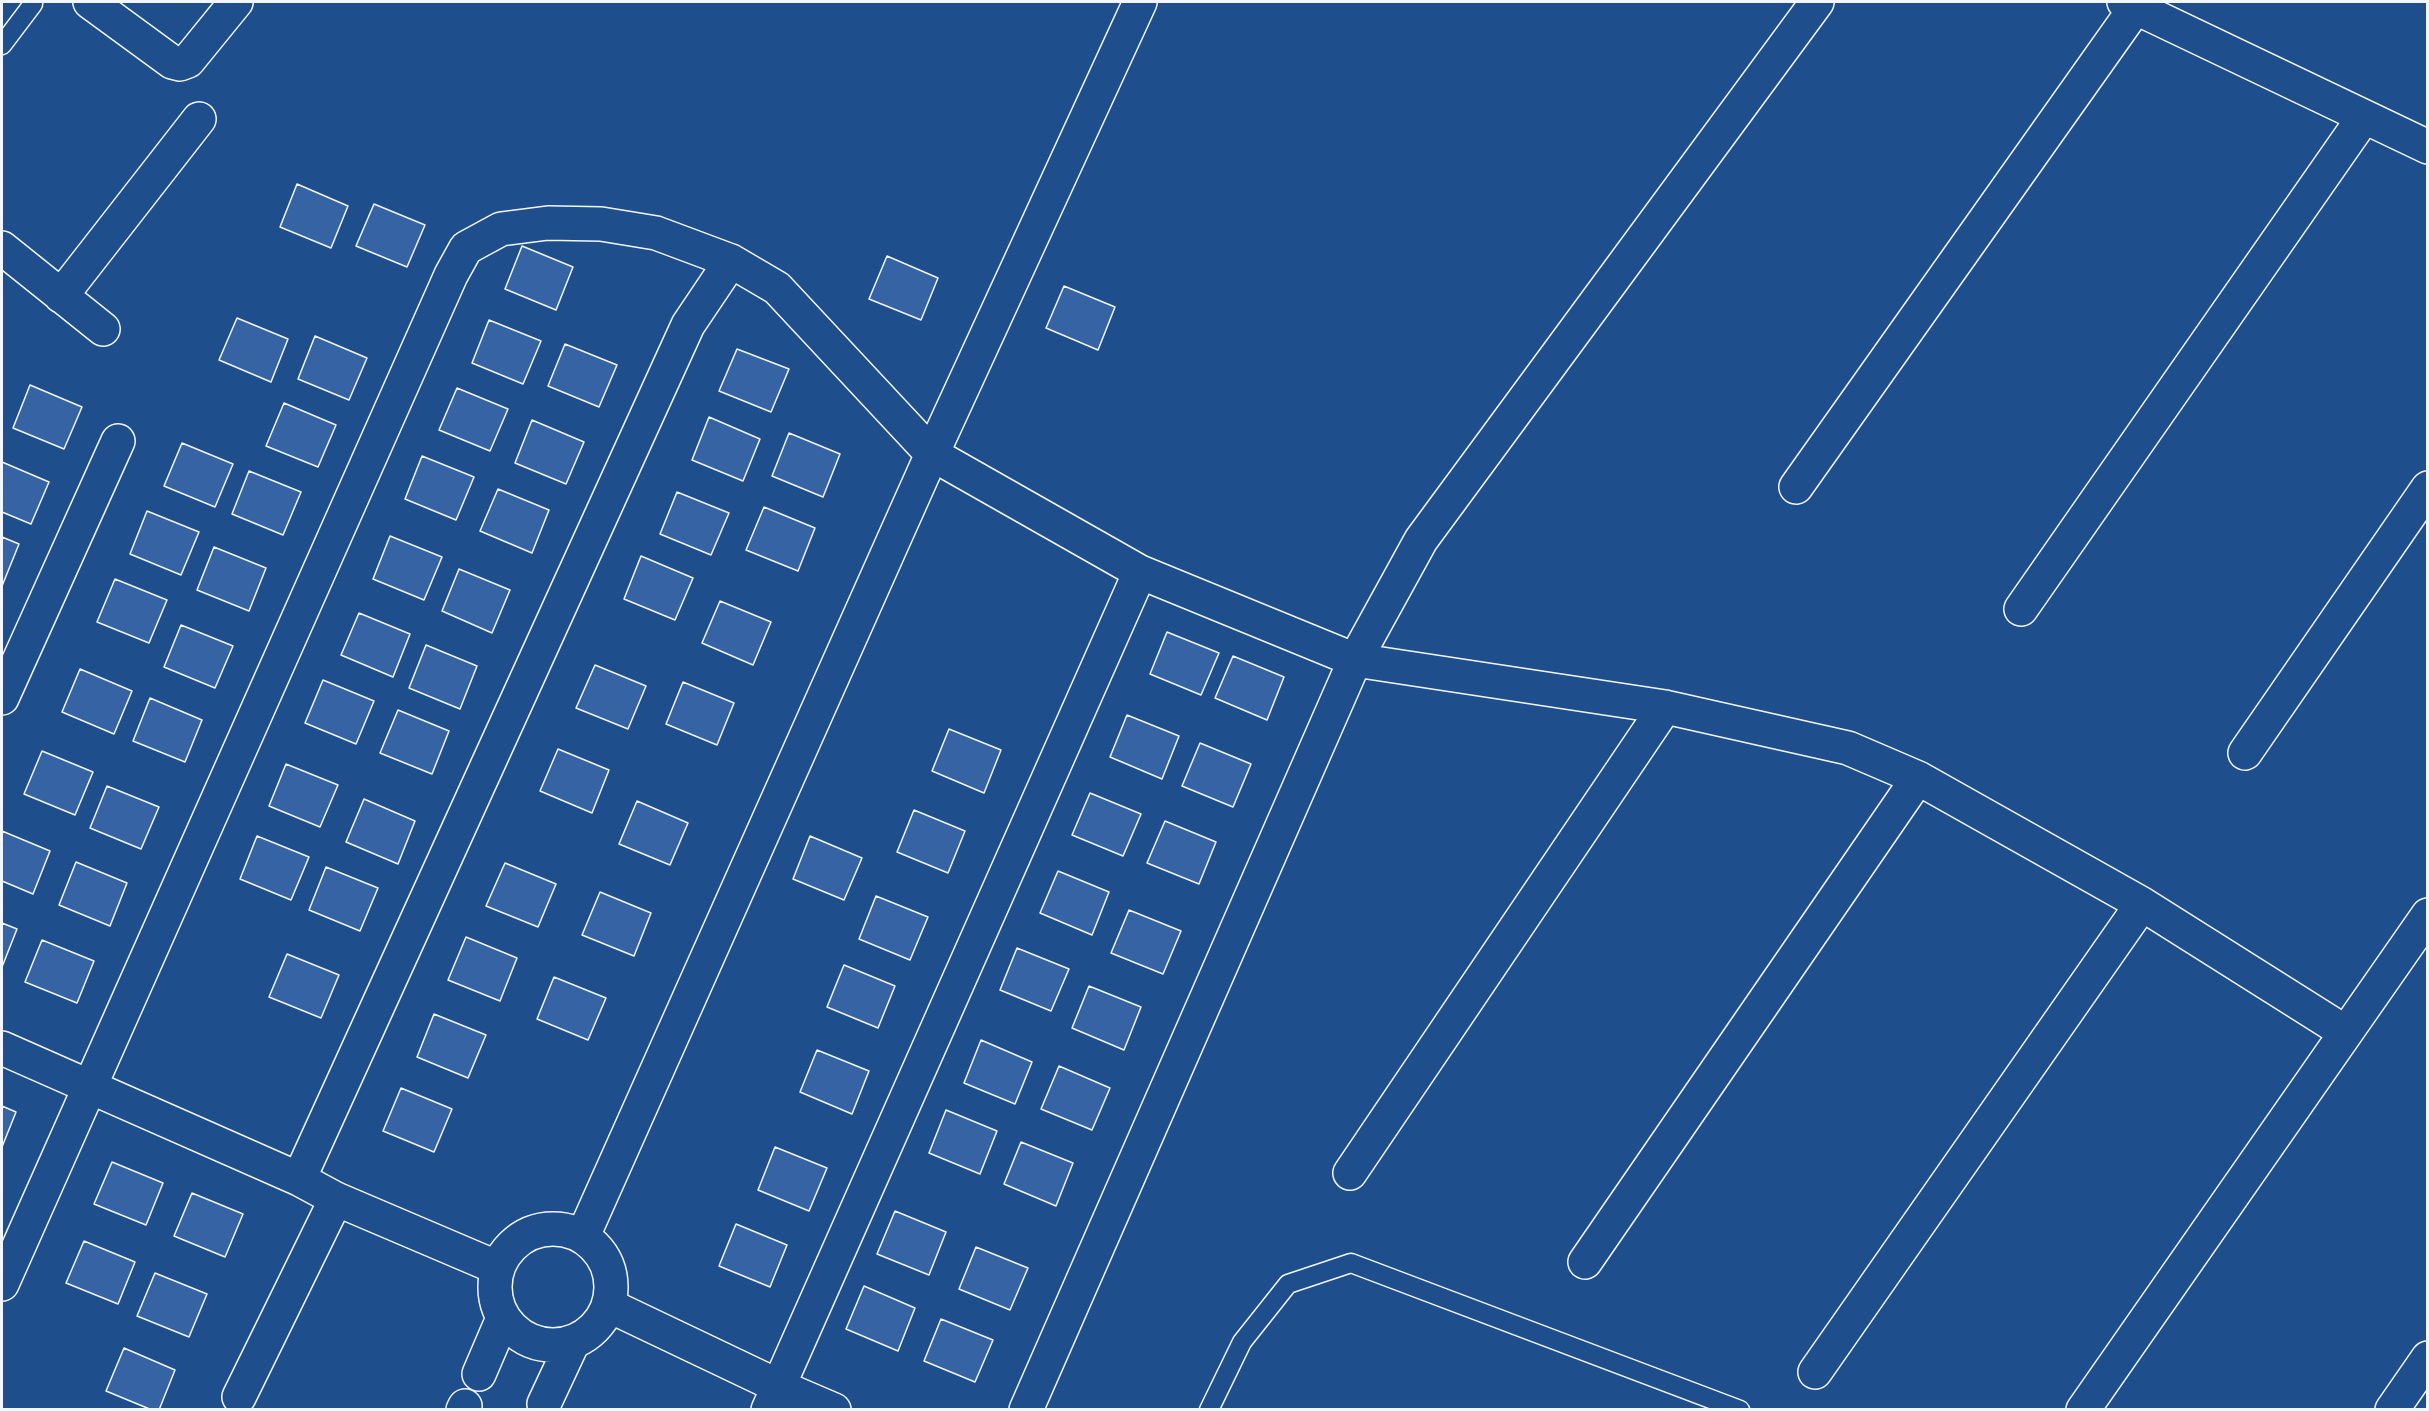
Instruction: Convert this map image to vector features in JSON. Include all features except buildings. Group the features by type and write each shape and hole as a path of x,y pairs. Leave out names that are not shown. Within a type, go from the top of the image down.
{"street":[{"path":"90,2 172,62 180,64 188,61 236,2"},
{"path":"584,1236 932,454 1140,2"},
{"path":"1026,1410 1355,660 1421,540 1817,2"},
{"path":"1796,487 2130,4 2427,147"},
{"path":"2021,609 2364,117"},
{"path":"61,296 199,119"},
{"path":"2,1284 451,275 466,248 501,229 548,223 601,224 656,233 731,261 777,288 932,454 1140,572 1355,660 1665,707 1848,748 1918,778 2142,904 2345,1032"},
{"path":"2,248 103,329"},
{"path":"299,1179 688,325 731,261"},
{"path":"2,698 118,441"},
{"path":"2245,753 2427,488"},
{"path":"773,1398 1140,572"},
{"path":"1350,1173 1665,707"},
{"path":"1585,1262 1918,778"},
{"path":"1815,1372 2142,904"},
{"path":"2083,1410 2427,915"},
{"path":"2,1048 299,1179 336,1199 498,1268"},
{"path":"239,1397 336,1199"},
{"path":"559,1228 584,1236 602,1255 611,1279 608,1305 594,1327 573,1342 547,1345 522,1337 503,1318 495,1294 498,1268 511,1246 533,1232 559,1228"},
{"path":"608,1305 773,1398 834,1410"},
{"path":"479,1374 503,1318"},
{"path":"544,1404 573,1342"},
{"path":"2392,1410 2427,1358"}],"lane":[{"path":"2,45 33,4"},
{"path":"1209,1410 1242,1342 1288,1284 1351,1263 1740,1410"}]}
